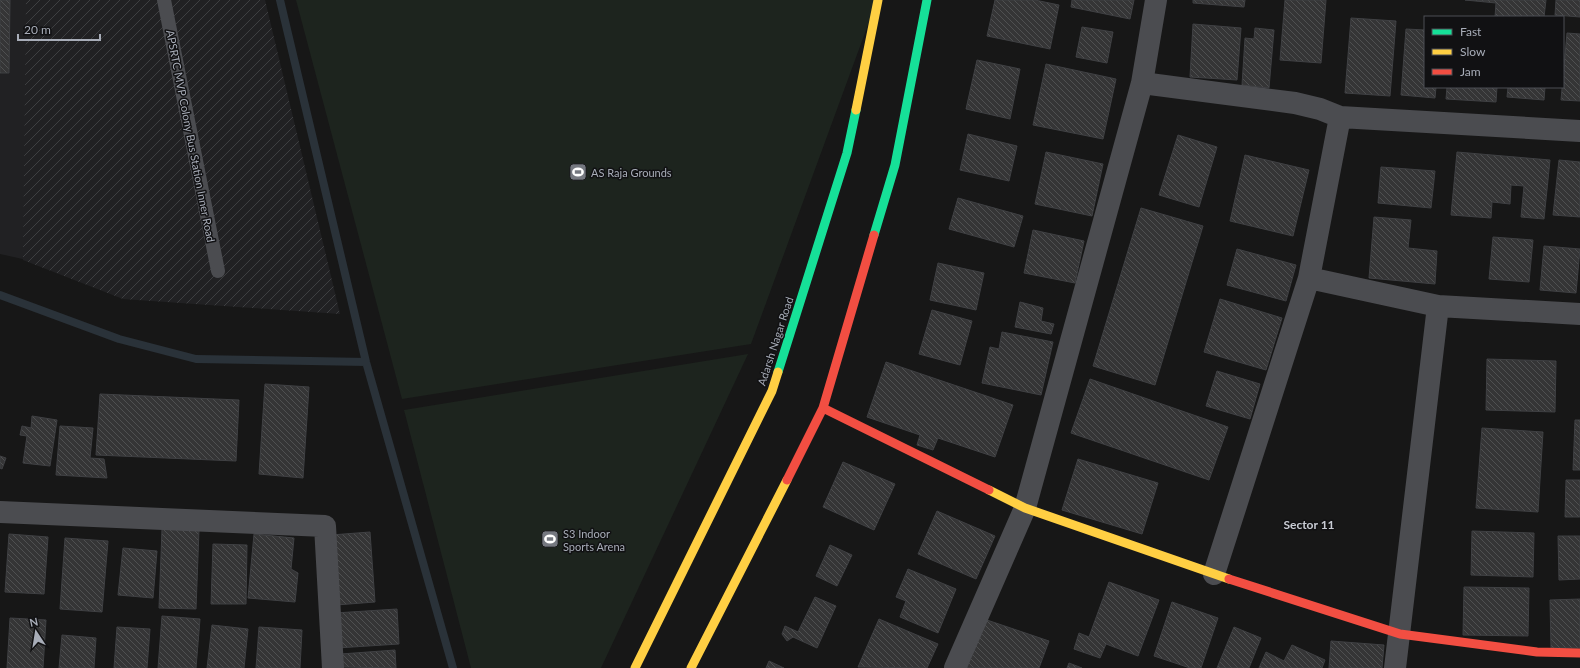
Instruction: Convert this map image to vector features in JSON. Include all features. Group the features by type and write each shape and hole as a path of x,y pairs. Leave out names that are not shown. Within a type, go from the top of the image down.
{"main road":[{"name":"Adarsh Nagar Road","path":"634,668 772,391 847,153 878,0"},
{"path":"691,668 823,408 895,165 927,0"},
{"path":"823,408 1025,508 1214,574 1400,634 1537,652 1580,653"}],"street":[{"path":"955,668 1025,508 1142,83 1156,0"},
{"path":"1142,83 1295,103 1320,109 1340,117 1580,131"},
{"path":"1214,574 1309,278 1340,117"},
{"path":"1309,278 1438,306 1580,314"},
{"path":"1395,668 1438,306"},
{"path":"0,512 325,526 333,668"}],"lane":[{"name":"APSRTC MVP Colony Bus Station Inner Road","path":"164,0 218,271"}],"shaded area":[{"path":"0,0 28,0 27,260 0,254"},
{"path":"26,0 265,0 340,314 123,299 23,260"},
{"name":"AS Raja Grounds","path":"296,0 877,0 751,344 402,399"},
{"name":"S3 Indoor Sports Arena","path":"748,354 601,668 471,668 404,410"}],"building":[{"path":"0,0 10,0 9,73 0,73"},
{"path":"995,0 1035,0 1059,5 1050,49 987,36"},
{"path":"1072,0 1134,0 1130,19 1071,7"},
{"path":"1193,0 1245,0 1244,7 1193,3"},
{"path":"1285,0 1326,0 1321,63 1280,60"},
{"path":"1465,0 1546,0 1544,16 1495,16 1496,3"},
{"path":"1556,0 1580,0 1580,17 1555,15"},
{"path":"1351,18 1396,21 1390,96 1345,93"},
{"path":"1193,24 1241,28 1237,80 1190,77"},
{"path":"1082,27 1113,32 1107,63 1076,57"},
{"path":"1255,28 1274,30 1269,88 1242,85 1245,38 1254,39"},
{"path":"1406,29 1424,30 1424,88 1436,88 1435,98 1401,95"},
{"path":"1567,33 1580,34 1580,101 1561,100 1562,88 1564,88"},
{"path":"977,60 1020,69 1010,119 966,109"},
{"path":"1046,64 1116,79 1103,139 1033,125"},
{"path":"1447,88 1497,88 1496,102 1446,99"},
{"path":"1508,88 1545,88 1544,100 1507,97"},
{"path":"968,134 1017,146 1009,181 960,170"},
{"path":"1178,135 1217,147 1199,207 1159,195"},
{"path":"1046,152 1103,164 1092,216 1035,204"},
{"path":"1457,152 1550,160 1544,219 1521,217 1524,186 1511,185 1510,204 1492,202 1491,218 1451,215"},
{"path":"1245,155 1309,170 1293,236 1230,221"},
{"path":"1559,160 1580,162 1580,217 1553,215"},
{"path":"1381,167 1435,171 1431,208 1378,203"},
{"path":"958,198 1023,216 1014,247 949,229"},
{"path":"1141,208 1203,226 1155,385 1093,366"},
{"path":"1374,217 1411,220 1408,248 1437,251 1435,284 1369,278"},
{"path":"1033,230 1084,241 1075,283 1024,273"},
{"path":"1493,237 1533,240 1529,282 1489,279"},
{"path":"1544,246 1580,249 1576,293 1540,290"},
{"path":"1237,249 1296,265 1286,301 1227,285"},
{"path":"938,263 984,273 976,310 930,300"},
{"path":"1220,299 1282,318 1266,370 1204,352"},
{"path":"1020,302 1043,308 1041,321 1054,324 1051,334 1015,327"},
{"path":"932,310 972,321 960,365 919,354"},
{"path":"1002,332 1053,342 1041,395 982,383 990,347 999,349"},
{"path":"1487,359 1556,361 1555,412 1486,410"},
{"path":"886,362 1013,405 995,457 938,438 933,450 917,445 920,435 867,417"},
{"path":"1217,371 1260,384 1250,419 1206,406"},
{"path":"1090,379 1228,427 1209,480 1071,433"},
{"path":"265,384 309,387 303,478 259,474"},
{"path":"100,394 239,400 236,461 96,455"},
{"path":"32,416 57,420 50,466 23,463 27,436 20,435 22,426 31,428"},
{"path":"1575,420 1580,420 1580,470 1573,470"},
{"path":"60,426 93,428 90,458 104,459 107,478 56,475"},
{"path":"1482,428 1543,432 1538,512 1476,508"},
{"path":"0,456 6,458 2,469 0,468"},
{"path":"1078,459 1158,483 1142,534 1062,510"},
{"path":"843,462 895,484 874,530 823,507"},
{"path":"1566,480 1580,480 1580,517 1565,517"},
{"path":"937,511 995,536 976,579 918,554"},
{"path":"162,529 199,530 196,609 159,608"},
{"path":"1472,531 1534,533 1533,577 1471,575"},
{"path":"370,532 375,602 336,605 331,535"},
{"path":"9,534 48,537 44,594 5,592"},
{"path":"254,534 294,538 291,569 298,573 295,602 248,598"},
{"path":"1558,536 1580,536 1580,579 1559,580"},
{"path":"65,538 108,541 102,612 60,609"},
{"path":"213,544 247,545 246,604 211,604"},
{"path":"830,545 852,555 837,586 816,576"},
{"path":"123,548 157,551 153,598 118,595"},
{"path":"908,569 956,589 938,633 900,617 906,601 896,597"},
{"path":"1109,582 1159,600 1138,656 1106,644 1100,658 1074,649 1079,633 1089,637"},
{"path":"1464,587 1529,588 1528,636 1463,635"},
{"path":"815,597 836,606 817,648 793,637 787,641 782,634 785,626 798,632"},
{"path":"1580,599 1580,648 1551,648 1550,600"},
{"path":"1172,602 1218,618 1201,668 1190,668 1154,656"},
{"path":"397,609 399,644 337,648 335,613"},
{"path":"162,616 200,619 196,668 158,668"},
{"path":"10,618 46,620 43,668 7,668"},
{"path":"879,619 938,644 927,668 858,667"},
{"path":"984,619 1049,641 1039,668 967,668"},
{"path":"212,625 248,629 244,668 207,668"},
{"path":"117,627 150,629 147,668 114,668"},
{"path":"259,627 302,630 300,668 256,668"},
{"path":"1234,627 1261,638 1249,668 1217,668"},
{"path":"62,635 96,638 94,668 59,668"},
{"path":"1331,641 1384,645 1382,668 1329,668"},
{"path":"1292,645 1325,660 1322,668 1259,668 1266,652 1284,661"},
{"path":"395,650 396,668 342,667 341,654"},
{"path":"769,661 784,668 766,668"},
{"path":"1069,663 1082,668 1067,668"}],"waterway":[{"path":"280,0 366,362 453,668"},
{"path":"0,295 119,339 196,359 366,362"}],"traffic: fast":[{"path":"874,235 895,165 927,0"},
{"path":"778,372 847,153 856,110"}],"traffic: slow":[{"path":"856,110 878,0"},
{"path":"635,668 772,391 778,372"},
{"path":"691,668 787,480"},
{"path":"989,490 1025,508 1229,579"}],"traffic: jam":[{"path":"787,480 823,408 874,235"},
{"path":"823,408 989,490"},
{"path":"1229,579 1400,634 1537,652 1580,653"}],"place":[{"name":"AS Raja Grounds","path":"578,172"},
{"name":"S3 Indoor Sports Arena","path":"550,539"}],"district":[{"name":"Sector 11","path":"1309,524"}]}
